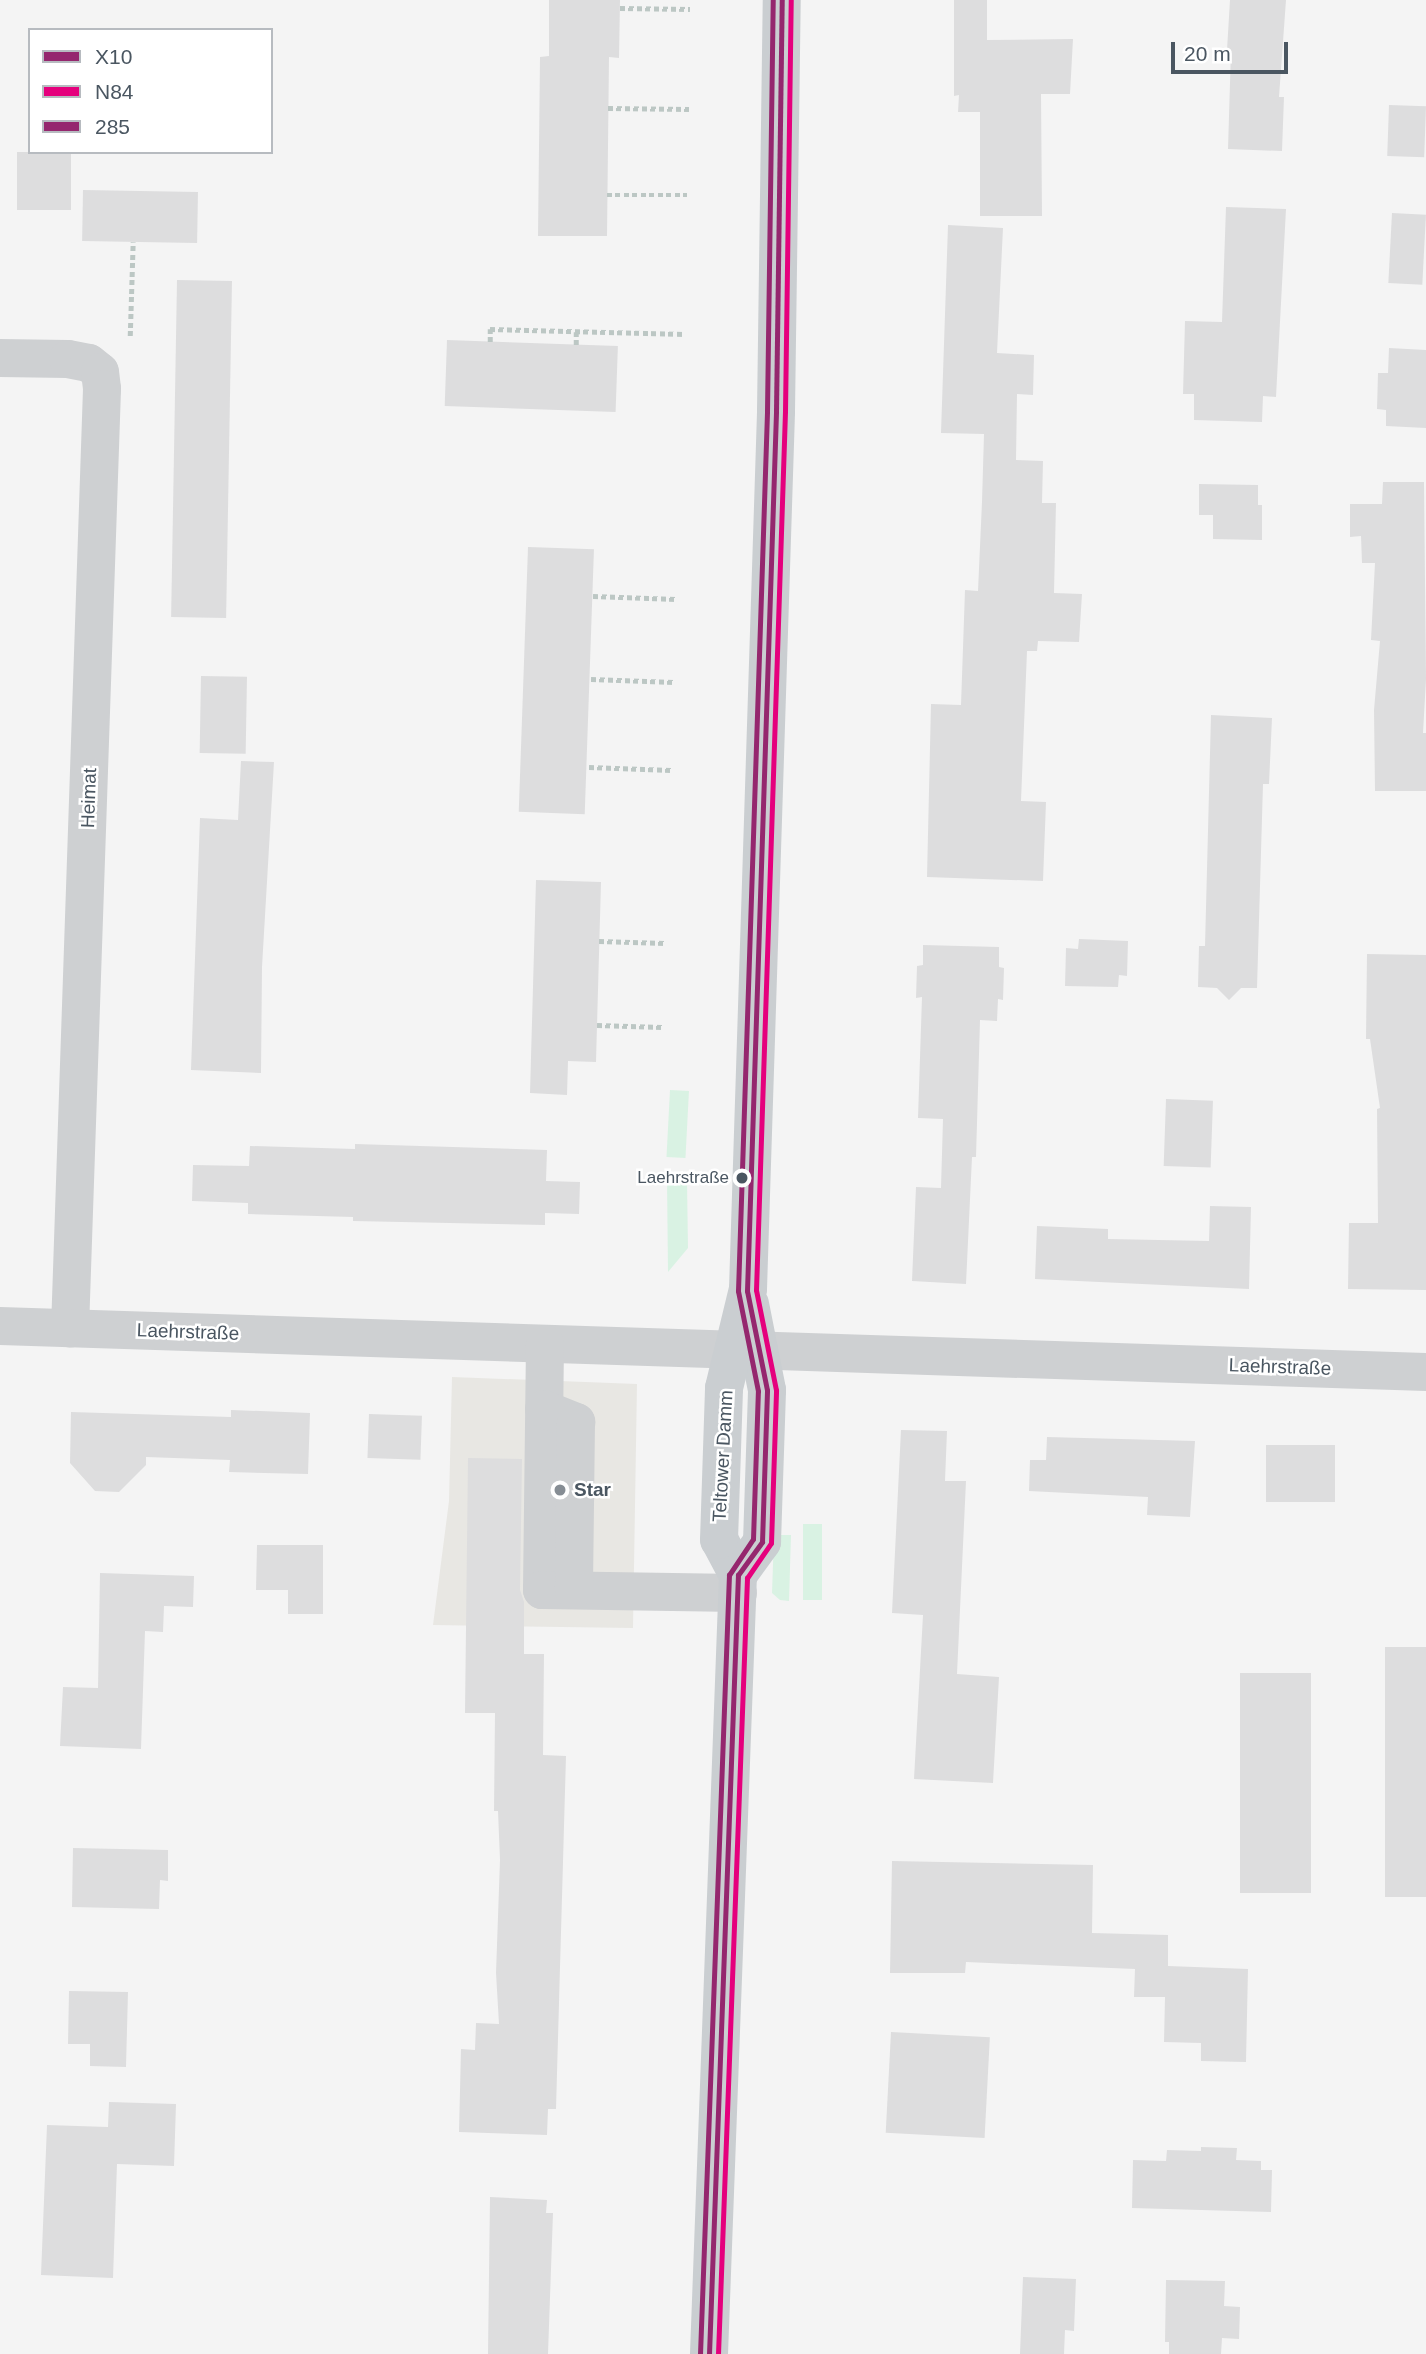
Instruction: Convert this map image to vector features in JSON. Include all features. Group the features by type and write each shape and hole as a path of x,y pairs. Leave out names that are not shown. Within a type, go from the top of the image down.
{"main road":[{"path":"709,2354 738,1584 762,1542 767,1390 746,1350 776,411 782,0"}],"street":[{"name":"Heimat","path":"0,358 68,359 89,363 100,372 102,389 70,1328"},
{"name":"Laehrstraße","path":"0,1326 1426,1372"},
{"path":"545,1344 544,1409 576,1422 574,1590 738,1584"}],"path":[{"path":"620,8 690,9"},
{"path":"608,108 689,109"},
{"path":"607,195 687,195"},
{"path":"130,336 133,242"},
{"path":"490,342 490,329 685,334"},
{"path":"576,331 576,345"},
{"path":"593,596 676,599"},
{"path":"591,679 674,682"},
{"path":"589,767 670,770"},
{"path":"600,941 665,943"},
{"path":"597,1025 662,1027"}],"shaded area":[{"path":"452,1377 637,1384 633,1628 433,1625 449,1501"}],"green space":[{"path":"670,1090 689,1091 685,1158 666,1157"},
{"path":"667,1180 687,1181 688,1248 668,1272"},
{"path":"803,1524 822,1524 822,1600 803,1600"},
{"path":"774,1535 791,1535 789,1601 780,1600 772,1593"}],"building":[{"path":"549,0 620,0 619,58 609,57 607,236 538,236 540,57 549,56"},
{"path":"954,0 987,0 987,40 1073,39 1070,94 1041,94 1042,216 980,216 980,112 958,112 959,95 954,96"},
{"path":"1230,0 1286,0 1279,97 1284,97 1282,151 1228,149 1231,50 1227,50"},
{"path":"1389,105 1426,106 1424,157 1387,156"},
{"path":"17,152 71,154 71,210 17,210"},
{"path":"83,190 198,192 197,243 82,241"},
{"path":"1226,207 1286,209 1276,397 1263,396 1262,422 1194,420 1194,394 1183,394 1185,321 1222,322"},
{"path":"1392,213 1426,215 1422,285 1388,283"},
{"path":"948,225 1003,228 997,353 1034,355 1033,395 1017,394 1016,460 1043,461 1042,503 1056,503 1054,593 1082,594 1079,642 1038,641 1037,651 1027,651 1021,801 1046,802 1043,881 927,877 931,704 961,705 965,590 978,591 982,502 984,434 941,433"},
{"path":"177,280 232,281 226,618 171,617"},
{"path":"447,340 618,346 616,412 445,406"},
{"path":"1389,348 1426,350 1426,428 1386,426 1386,410 1377,409 1378,373 1388,373"},
{"path":"1383,482 1424,482 1426,679 1423,733 1426,733 1426,791 1375,791 1374,710 1380,641 1371,640 1375,563 1362,563 1361,536 1350,537 1350,504 1382,504"},
{"path":"1199,484 1258,485 1258,505 1262,505 1262,540 1213,539 1213,515 1199,515"},
{"path":"528,547 594,549 585,814 519,812"},
{"path":"201,676 247,677 246,754 200,753"},
{"path":"1211,715 1272,718 1269,784 1263,784 1257,988 1241,988 1229,1000 1217,988 1198,987 1199,946 1205,946"},
{"path":"241,761 274,762 262,967 261,1073 191,1070 200,818 238,820"},
{"path":"536,880 601,882 596,1062 568,1061 567,1095 530,1093"},
{"path":"1079,939 1128,941 1127,976 1119,975 1118,987 1065,986 1066,948 1078,949"},
{"path":"923,945 999,947 999,967 1004,968 1003,1000 998,999 997,1021 980,1020 976,1157 972,1157 966,1284 912,1281 916,1187 941,1188 943,1119 918,1118 922,997 916,998 917,966 923,965"},
{"path":"1367,954 1426,955 1426,1290 1348,1289 1349,1223 1378,1223 1377,1109 1380,1108 1370,1039 1366,1039"},
{"path":"1166,1099 1213,1101 1211,1168 1164,1166"},
{"path":"355,1144 547,1150 546,1181 580,1182 579,1214 545,1213 545,1225 353,1221 353,1217 248,1214 248,1203 192,1201 193,1165 249,1166 250,1146 355,1149"},
{"path":"1210,1206 1251,1207 1249,1289 1035,1279 1037,1226 1108,1229 1108,1239 1209,1241"},
{"path":"231,1410 310,1413 308,1474 229,1472 230,1460 146,1457 146,1465 119,1492 95,1491 70,1463 71,1412 231,1417"},
{"path":"369,1414 422,1416 420,1460 367,1458"},
{"path":"901,1430 947,1431 945,1481 966,1481 957,1674 999,1677 993,1783 914,1779 923,1615 892,1613"},
{"path":"1047,1437 1195,1441 1190,1517 1147,1515 1148,1497 1029,1491 1030,1460 1046,1460"},
{"path":"1266,1445 1335,1445 1335,1502 1266,1502"},
{"path":"468,1458 522,1459 520,1590 524,1602 524,1654 544,1654 543,1755 566,1756 556,2109 548,2109 547,2135 459,2132 461,2049 475,2050 476,2023 499,2024 496,1973 500,1860 498,1811 494,1811 495,1713 465,1713"},
{"path":"257,1545 323,1545 323,1614 288,1614 288,1590 256,1590"},
{"path":"100,1573 194,1576 193,1607 164,1606 163,1632 145,1631 141,1749 60,1746 63,1687 98,1688"},
{"path":"1385,1647 1426,1647 1426,1897 1385,1897"},
{"path":"1240,1673 1311,1673 1311,1893 1240,1893"},
{"path":"73,1848 168,1850 168,1881 160,1880 159,1909 72,1907"},
{"path":"892,1861 1093,1865 1092,1933 1168,1935 1168,1966 1248,1969 1246,2062 1201,2061 1201,2043 1164,2042 1165,1997 1134,1997 1135,1969 966,1962 965,1973 890,1973"},
{"path":"69,1991 128,1992 126,2067 90,2066 90,2044 68,2044"},
{"path":"891,2032 990,2037 985,2138 886,2133"},
{"path":"109,2102 176,2104 174,2166 117,2164 113,2278 41,2275 47,2125 108,2127"},
{"path":"1201,2147 1237,2148 1236,2160 1261,2161 1261,2170 1272,2170 1271,2212 1132,2208 1133,2160 1166,2161 1167,2150 1201,2151"},
{"path":"490,2197 547,2200 546,2213 553,2213 548,2354 488,2354"},
{"path":"1023,2277 1076,2279 1074,2331 1065,2330 1064,2354 1020,2354"},
{"path":"1166,2280 1225,2281 1224,2306 1240,2307 1239,2339 1222,2338 1221,2354 1169,2354 1169,2342 1165,2342"}],"transit line":[{"name":"285","path":"700,2354 729,1575 753,1539 758,1391 738,1291 767,411 773,0"},
{"name":"X10","path":"709,2354 738,1575 762,1542 767,1390 747,1291 776,411 782,0"},
{"name":"N84","path":"718,2354 747,1578 771,1543 776,1390 756,1290 785,411 791,0"}],"place":[{"name":"Laehrstraße","path":"742,1178"},
{"name":"Star","path":"560,1490"}]}
